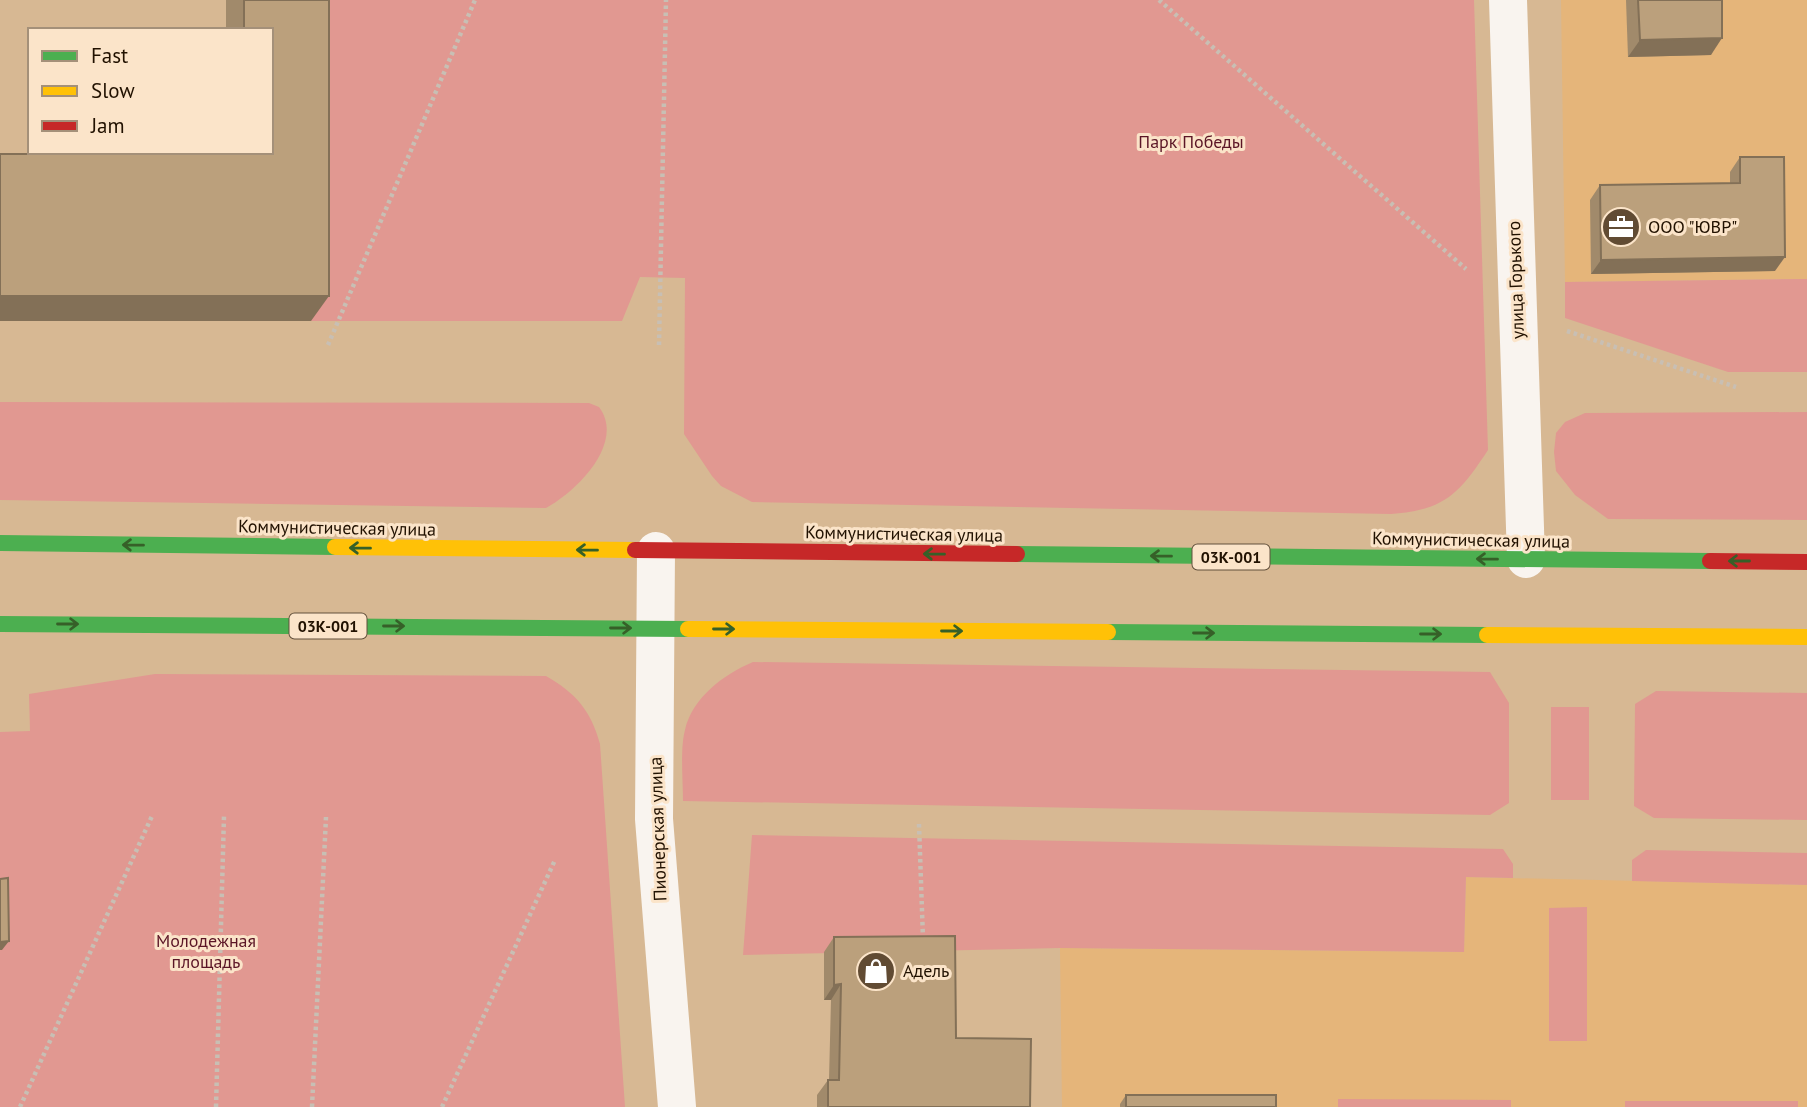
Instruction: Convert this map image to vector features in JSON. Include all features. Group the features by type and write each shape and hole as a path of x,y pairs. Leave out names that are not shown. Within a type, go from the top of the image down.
{"main road":[{"name":"Коммунистическая улица","path":"0,543 1807,562"},
{"name":"03К-001","path":"0,624 1807,637"}],"street":[{"name":"улица Горького","path":"1508,0 1526,559"},
{"name":"Пионерская улица","path":"656,551 654,819 677,1107"}],"path":[{"path":"328,345 475,0"},
{"path":"659,345 666,0"},
{"path":"1159,0 1517,314 1736,387"},
{"path":"20,1107 152,816"},
{"path":"216,1107 224,816"},
{"path":"312,1107 326,817"},
{"path":"919,824 924,951"},
{"path":"442,1107 555,860"}],"shaded area":[{"path":"1561,0 1807,0 1807,279 1565,282"},
{"path":"1466,877 1807,885 1807,1107 1062,1107 1060,948 1464,952"}],"green space":[{"name":"Парк Победы","path":"311,0 1474,0 1488,450 1459,489 1449,497 1425,509 1391,514 752,502 721,486 684,434 685,278 640,277 622,321 311,321"},
{"path":"1807,279 1807,372 1728,372 1565,318 1565,282"},
{"path":"0,402 589,403 599,407 606,421 606,436 602,451 583,479 546,508 0,500"},
{"path":"1807,412 1807,520 1608,519 1575,495 1556,471 1556,433 1565,422 1585,413"},
{"path":"753,662 1490,672 1509,703 1509,803 1490,815 683,801 683,746 685,730 694,708 721,680"},
{"name":"Молодежная площадь","path":"155,674 546,676 574,696 587,712 600,744 625,1107 0,1107 0,732 30,731 29,694"},
{"path":"1656,691 1807,693 1807,820 1654,818 1634,806 1635,704"},
{"path":"1551,707 1589,707 1589,800 1551,800"},
{"path":"752,835 1503,849 1513,864 1513,878 1466,877 1464,952 1060,948 743,955"},
{"path":"1646,850 1807,853 1807,885 1632,881 1632,860"},
{"path":"1587,907 1587,1041 1549,1041 1549,908"},
{"path":"1338,1099 1511,1100 1511,1107 1338,1107"},
{"path":"1625,1101 1798,1101 1798,1107 1625,1107"}],"building":[{"path":"244,0 329,0 329,296 0,296 0,154 273,154 273,28 244,28"},
{"path":"1638,0 1722,0 1722,38 1640,40"},
{"path":"1740,157 1784,157 1785,257 1601,260 1600,185 1740,183"},
{"path":"8,878 9,941 0,942 0,879"},
{"path":"955,936 956,1038 1031,1039 1030,1107 828,1107 828,1080 839,1080 841,984 834,985 834,937"},
{"path":"1126,1095 1276,1095 1276,1107 1126,1107"}],"traffic: fast":[{"path":"0,543 335,547"},
{"path":"1017,554 1710,561"},
{"path":"0,624 688,629"},
{"path":"1108,632 1487,635"}],"traffic: slow":[{"path":"335,547 635,550"},
{"path":"688,629 1108,632"},
{"path":"1487,635 1807,637"}],"traffic: jam":[{"path":"635,550 1017,554"},
{"path":"1710,561 1807,562"}],"place":[{"name":"ООО \"ЮВР\"","path":"1621,227"},
{"name":"Адель","path":"876,971"}]}
